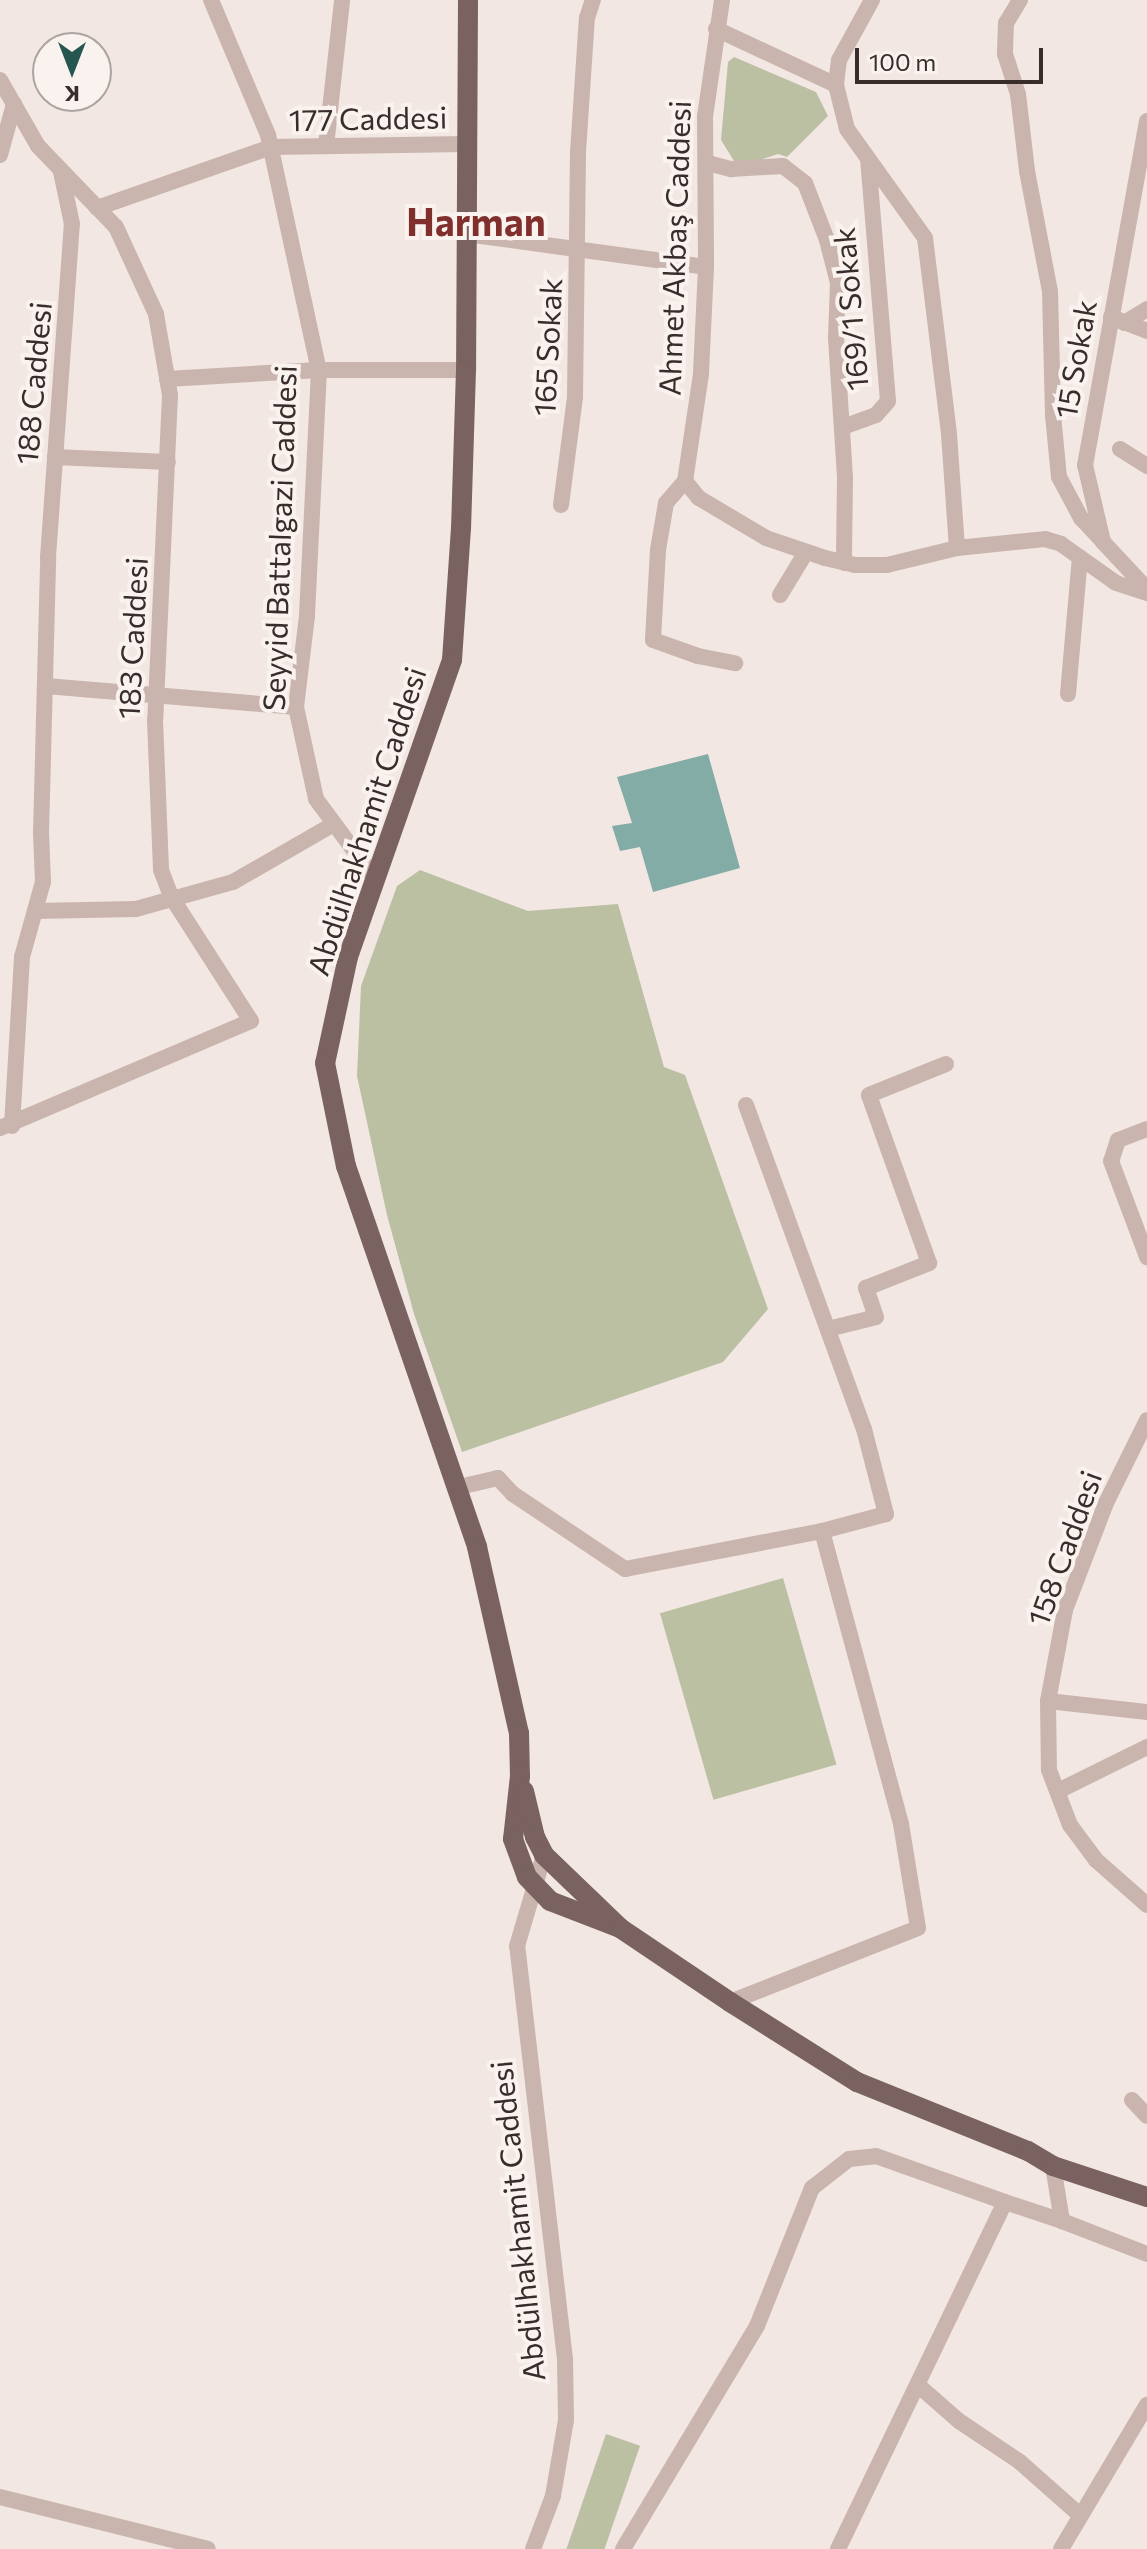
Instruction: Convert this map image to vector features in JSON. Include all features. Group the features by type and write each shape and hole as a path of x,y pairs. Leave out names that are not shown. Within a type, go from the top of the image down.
{"main road":[{"name":"Abdülhakhamit Caddesi","path":"468,0 466,370 461,528 452,660 348,957 325,1063 346,1166 477,1547 519,1733 520,1776 513,1839 527,1877 550,1901 620,1928"},
{"name":"Abdülhakhamit Caddesi","path":"520,1776 540,1846 620,1928 730,2002 857,2082 1028,2151 1053,2166 1147,2197"}],"street":[{"name":"Seyyid Battalgazi Caddesi","path":"211,0 271,147 319,370 307,616 296,707 316,799 376,880"},
{"path":"326,146 342,0"},
{"name":"165 Sokak","path":"561,505 575,397 578,152 587,18 593,0"},
{"name":"Ahmet Akbaş Caddesi","path":"685,481 701,374 708,163 705,116 722,0"},
{"path":"872,0 860,16 839,60 836,85 847,129 925,238 949,434 957,548"},
{"path":"1020,0 1006,23 1005,54 1018,94 1027,171 1050,292 1053,415 1059,477 1081,518 1103,542"},
{"path":"716,29 836,85"},
{"name":"183 Caddesi","path":"0,80 38,146 116,227 156,314 170,395 156,695 161,870 172,898 251,1021 6,1127"},
{"path":"0,155 14,104"},
{"name":"15 Sokak","path":"1146,121 1118,320 1085,465 1103,542 1147,591"},
{"name":"177 Caddesi","path":"97,208 271,147 466,144"},
{"name":"169/1 Sokak","path":"843,427 876,415 888,401 868,159"},
{"path":"708,163 731,169 783,166 805,183 838,283 836,338 843,427 844,563"},
{"name":"188 Caddesi","path":"6,1127 22,957 43,882 41,833 55,457 72,224 61,170"},
{"path":"466,234 706,267"},
{"path":"1118,320 1147,309"},
{"path":"1118,320 1147,331"},
{"path":"167,379 319,370 466,370"},
{"path":"1120,449 1147,466"},
{"path":"55,457 168,462"},
{"path":"735,663 698,656 653,640 658,550 666,503 685,481 699,498 766,538 844,563 887,565 957,548 1027,539 1053,541 1116,583 1147,591"},
{"path":"780,595 806,552"},
{"path":"1068,694 1080,558"},
{"path":"46,686 296,707"},
{"path":"35,911 136,909 233,882 334,824"},
{"path":"828,1329 876,1317 866,1288 929,1263 869,1095 946,1064"},
{"path":"455,1488 498,1478 513,1494 625,1569 822,1531 886,1514 864,1429 746,1105"},
{"path":"1147,1129 1118,1140 1112,1153 1112,1167 1147,1257"},
{"name":"158 Caddesi","path":"1147,1420 1106,1503 1065,1610 1048,1701 1049,1770 1070,1825 1096,1860 1147,1905"},
{"path":"730,2002 918,1928 901,1824 822,1531"},
{"path":"1048,1701 1147,1712"},
{"path":"1058,1791 1144,1754"},
{"path":"513,1839 540,1846"},
{"name":"Abdülhakhamit Caddesi","path":"533,2549 553,2496 566,2420 565,2359 517,1946 534,1885 540,1846"},
{"path":"1132,2100 1147,2116"},
{"path":"623,2549 757,2326 812,2188 849,2159 876,2156 1147,2254"},
{"path":"1053,2166 1062,2221"},
{"path":"838,2549 1005,2202"},
{"path":"919,2386 959,2421 1020,2462 1081,2516"},
{"path":"1061,2549 1147,2405"},
{"path":"0,2497 208,2549"}],"green space":[{"path":"734,57 816,92 828,116 787,157 778,154 757,161 734,161 721,140 728,62"},
{"path":"420,870 528,911 618,904 664,1067 685,1075 768,1309 723,1362 462,1452 414,1314 387,1215 357,1076 361,986 397,886"},
{"path":"783,1578 836,1764 713,1800 660,1613"},
{"path":"606,2434 640,2446 604,2549 566,2549"}],"water":[{"path":"708,754 740,868 653,892 640,847 620,851 612,826 632,823 617,777"}],"district":[{"name":"Harman","path":"476,221"}]}
